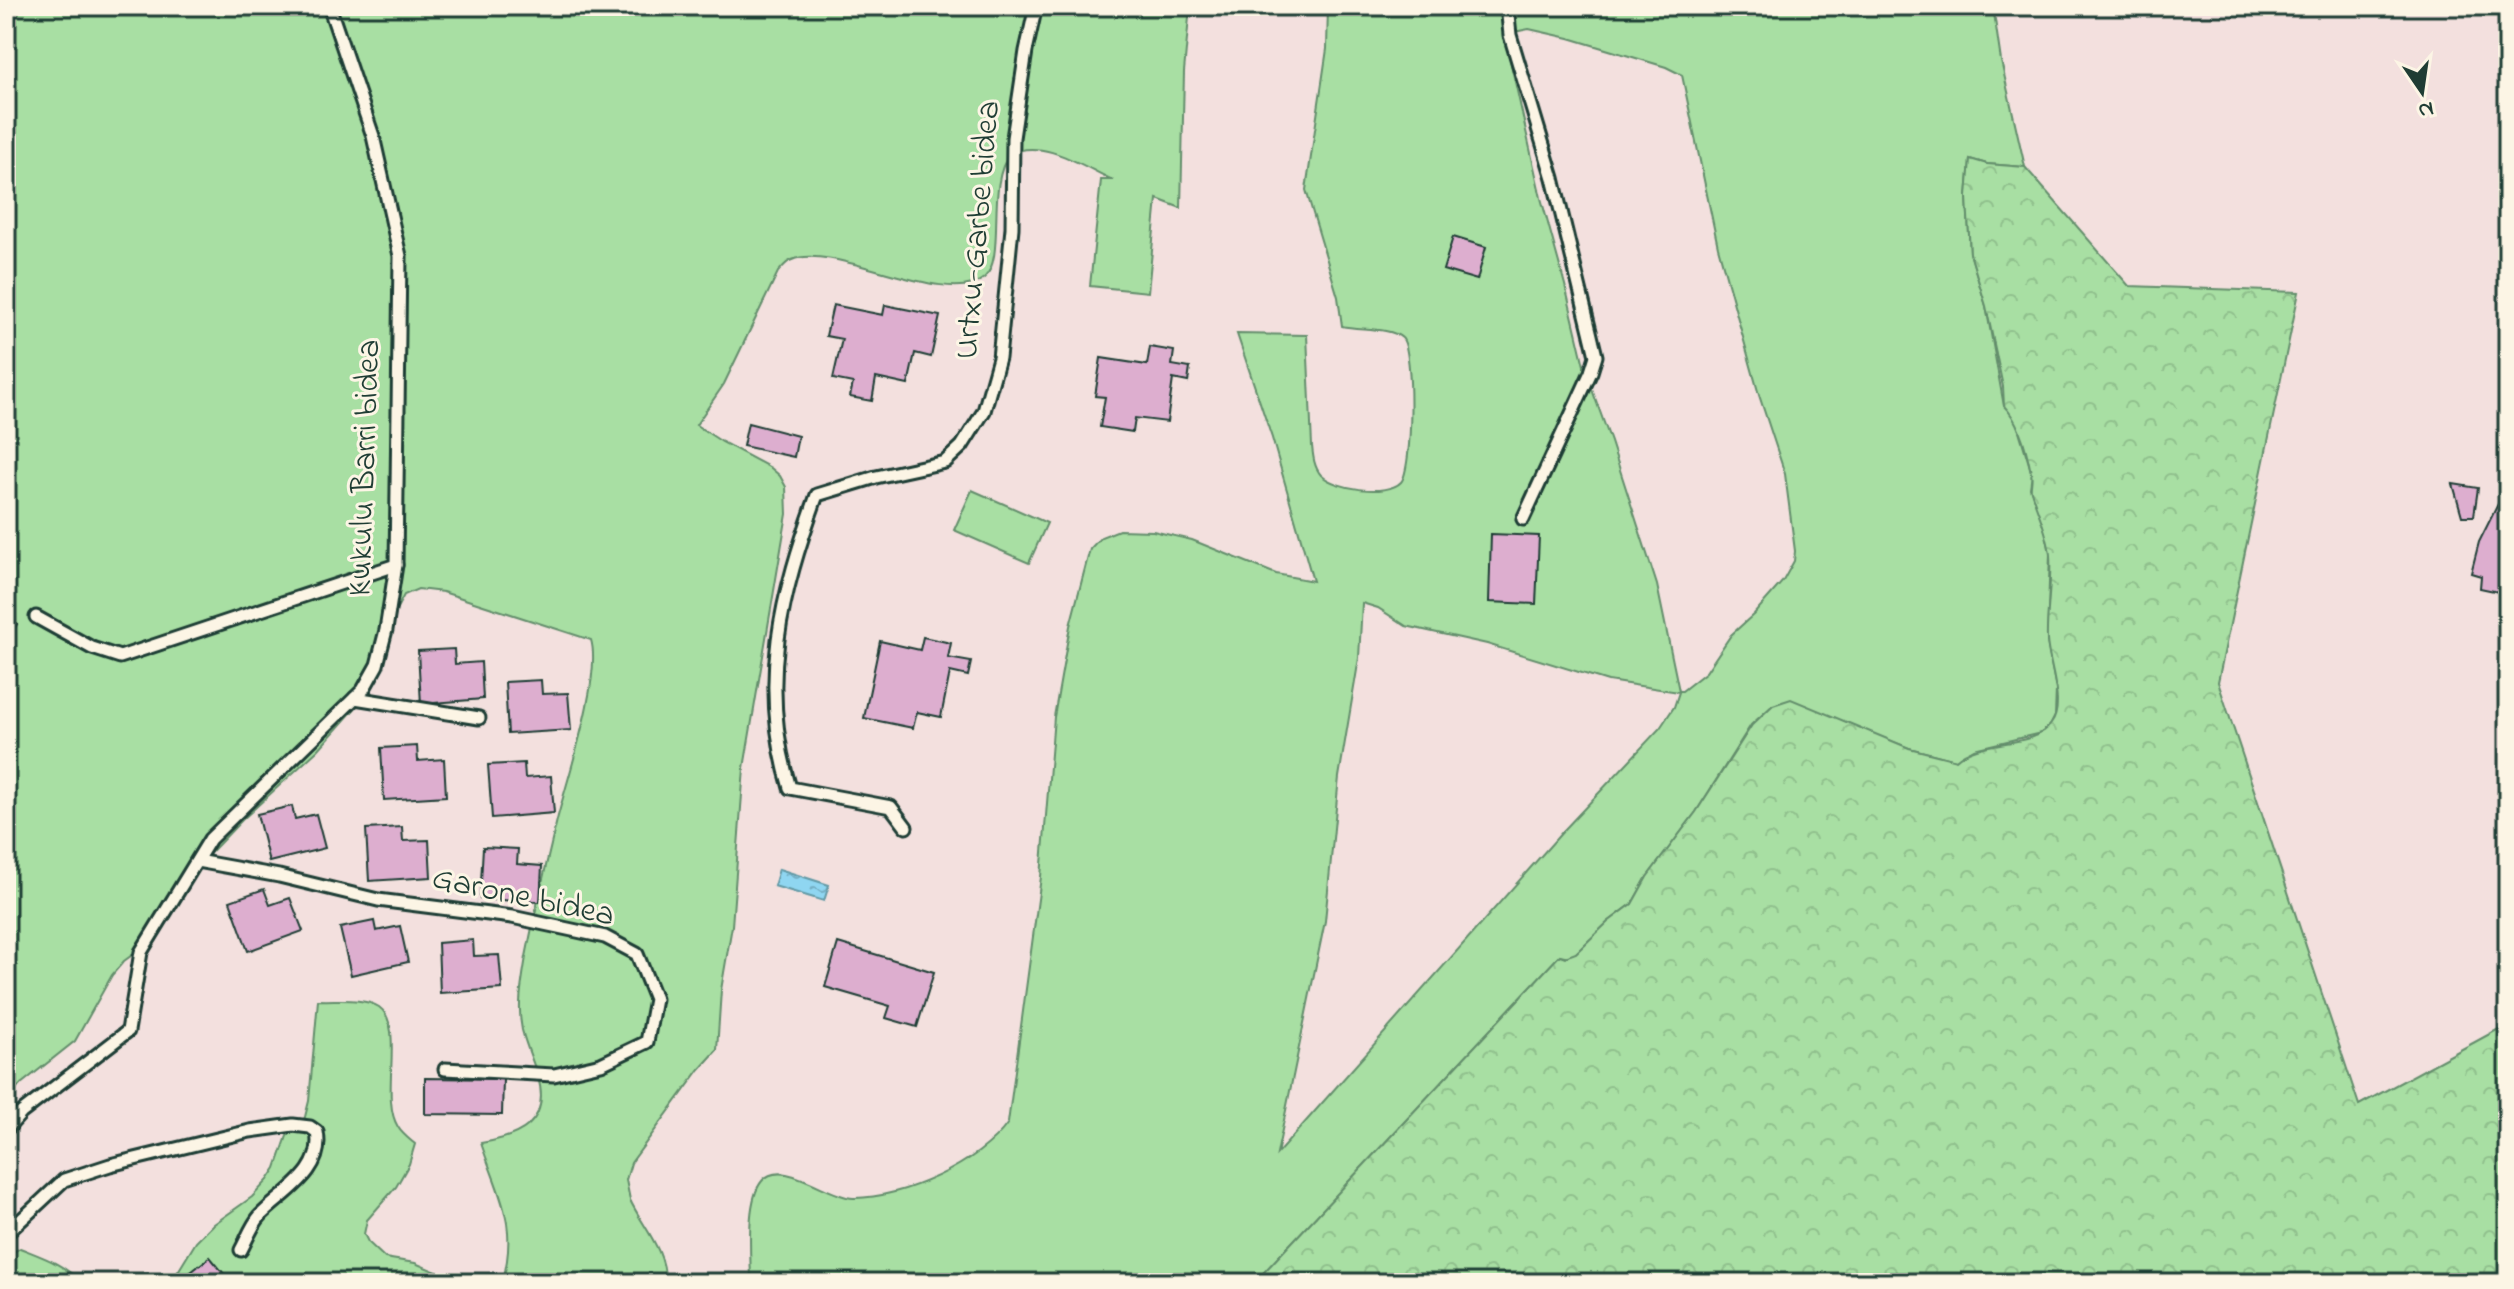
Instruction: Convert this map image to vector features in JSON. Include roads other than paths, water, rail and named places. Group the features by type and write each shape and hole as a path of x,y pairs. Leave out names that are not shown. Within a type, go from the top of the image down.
{"lane":[{"name":"Kukulu Barri bidea","path":"6,1130 21,1113 128,1031 141,952 210,839 363,690 377,665 396,565 400,256 373,136 329,6"},
{"name":"Urtxu-Garbe bidea","path":"906,827 891,807 790,788 780,755 775,679 779,621 794,560 817,495 876,477 945,462 962,446 984,411 999,358 1012,228 1013,138 1036,6"},
{"path":"1507,6 1510,35 1553,178 1596,356 1523,519"},
{"path":"36,617 92,648 120,657 396,565"},
{"path":"355,698 479,718"},
{"name":"Garone bidea","path":"197,861 279,876 378,900 512,917 605,937 637,954 655,999 647,1042 601,1064 554,1075 445,1069"},
{"path":"6,1234 64,1180 110,1165 250,1131 293,1125 310,1127 317,1132 318,1152 301,1181 259,1217 241,1250"}],"water":[{"path":"779,869 829,885 824,901 774,886"}]}
